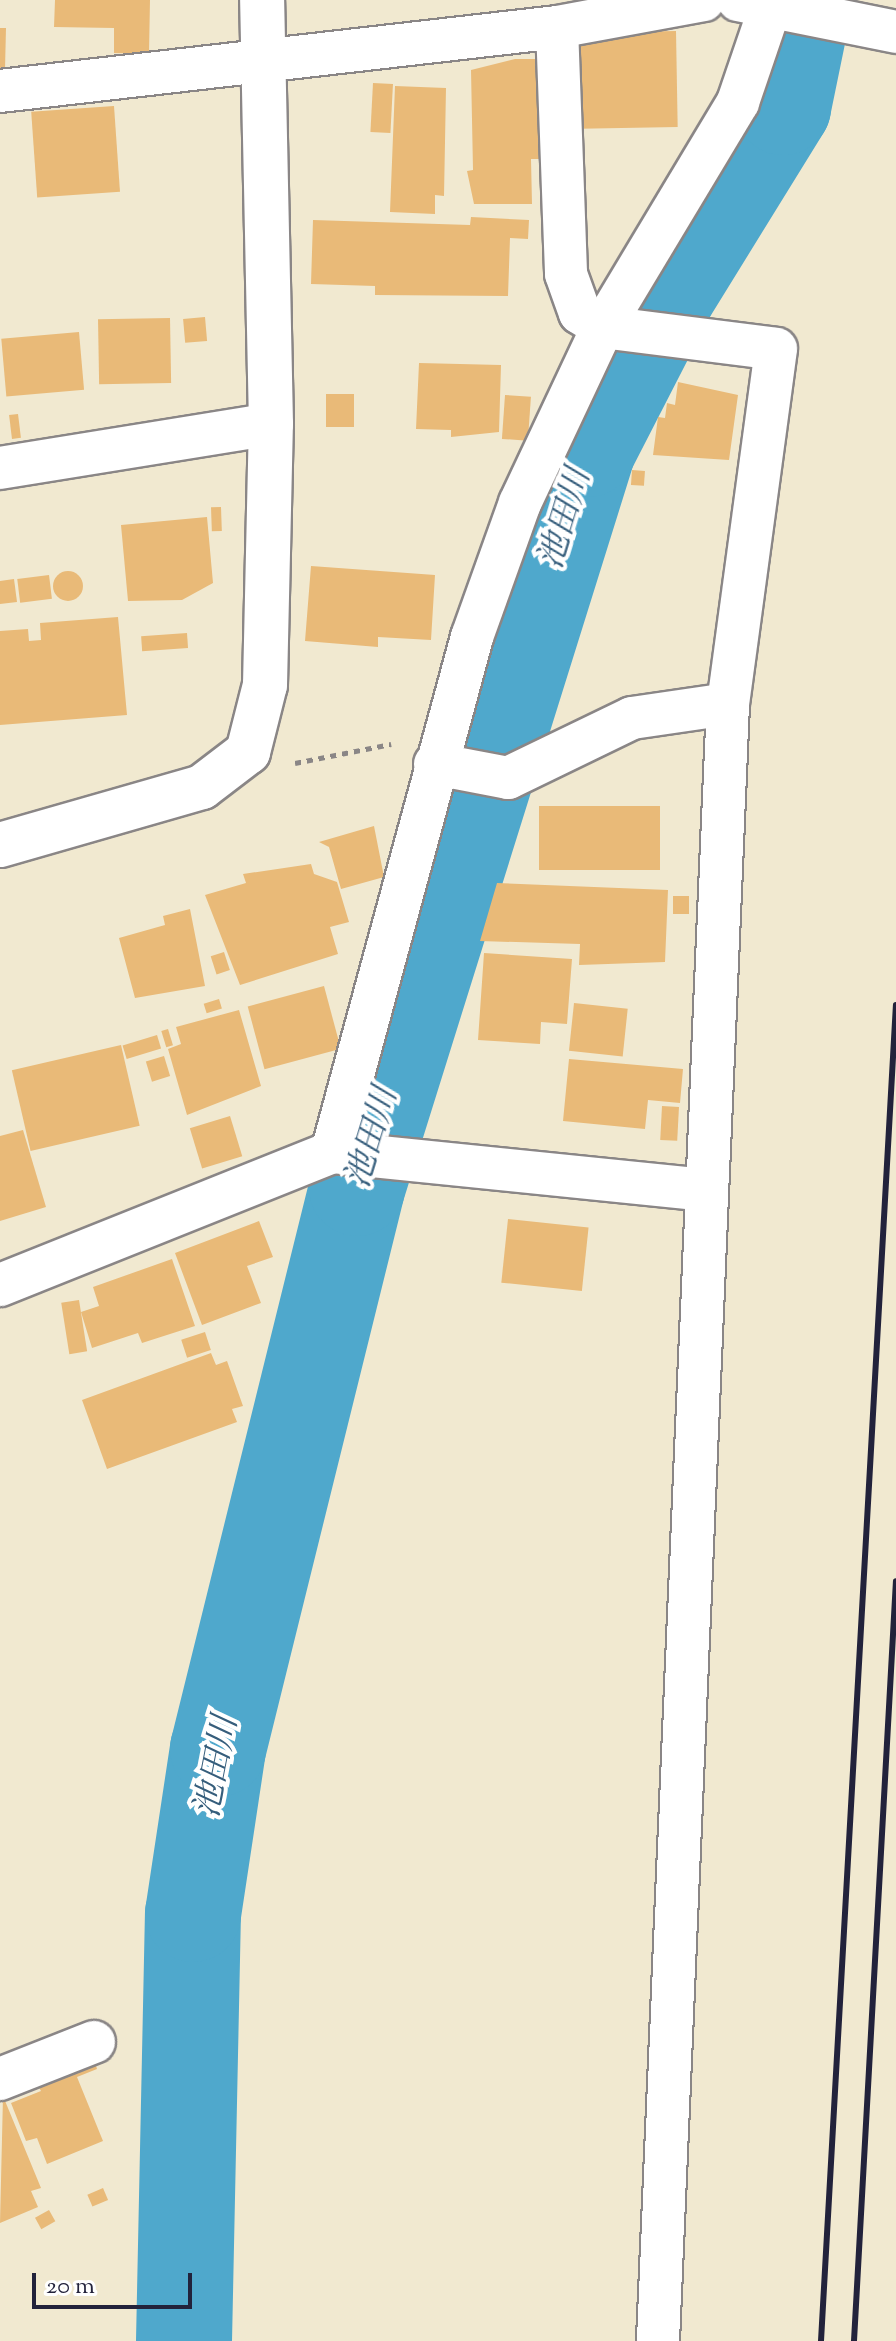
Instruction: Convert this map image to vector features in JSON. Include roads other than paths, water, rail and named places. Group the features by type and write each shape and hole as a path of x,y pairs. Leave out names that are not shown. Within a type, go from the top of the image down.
{"street":[{"path":"0,845 202,787 248,752 265,685 271,424 262,0"},
{"path":"0,91 557,27 704,0"},
{"path":"332,1152 435,764 520,503 603,327 738,102 761,4 896,32"},
{"path":"557,27 566,274 580,313 603,327 776,349 728,704 658,2341"},
{"path":"0,468 271,424"},
{"path":"435,764 508,778 632,718 728,704"},
{"path":"0,1285 332,1152 706,1190"},
{"path":"0,2079 94,2042"}],"waterway":[{"name":"池田川","path":"184,2341 193,1914 218,1749 357,1188 588,449 667,295 783,107 805,0"}],"railway":[{"path":"821,2341 896,1005"},
{"path":"854,2341 896,1581"}]}
